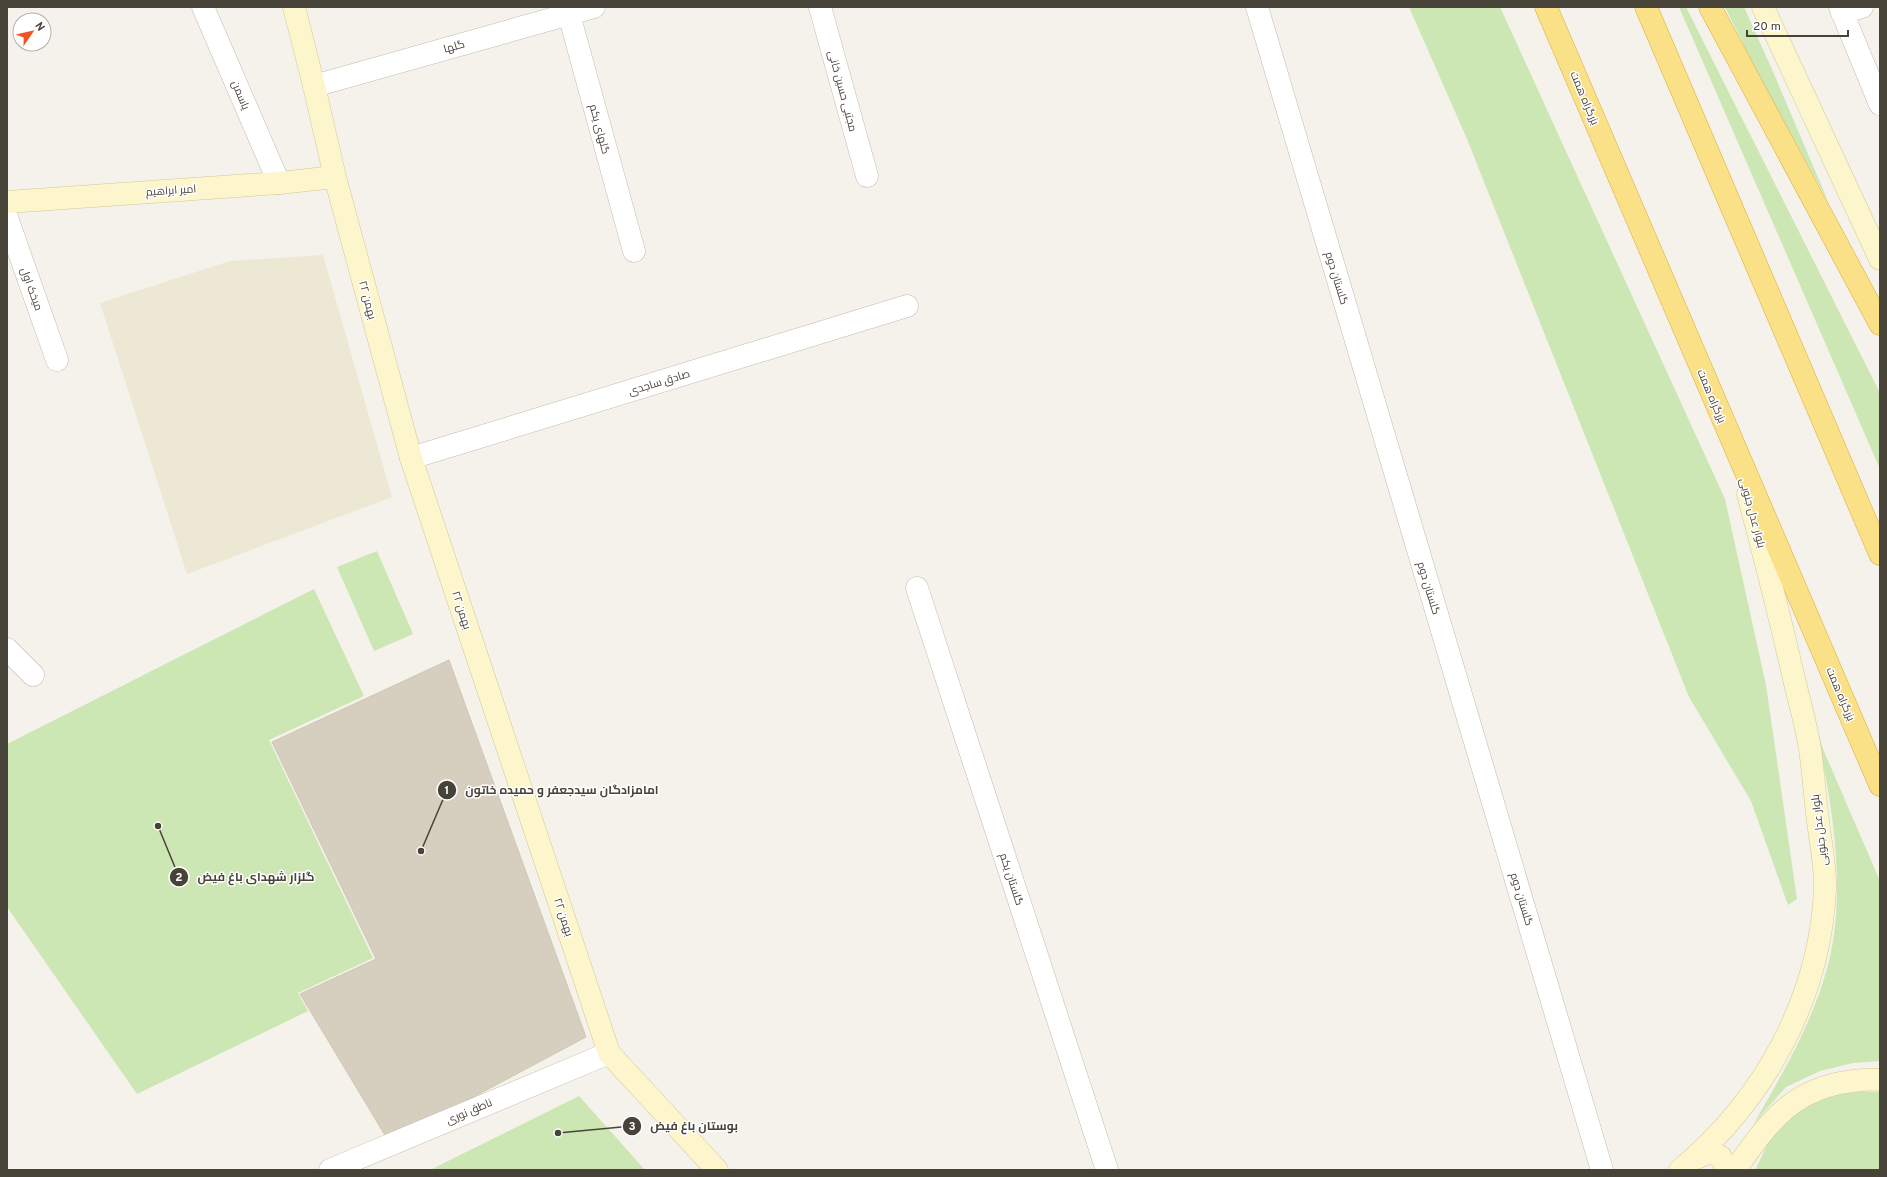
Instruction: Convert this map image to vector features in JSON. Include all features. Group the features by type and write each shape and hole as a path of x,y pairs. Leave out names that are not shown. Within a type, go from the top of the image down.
{"highway":[{"name":"بزرگراه همت","path":"1546,7 1880,785"},
{"path":"1646,7 1880,554"},
{"path":"1710,7 1880,324"}],"main road":[{"name":"۲۲ بهمن","path":"294,7 335,177 411,458 609,1053 717,1170"},
{"path":"1763,7 1880,259"},
{"name":"امیر ابراهیم","path":"7,202 280,183 335,177"},
{"name":"بلوار عدل جنوبی","path":"1686,1165 1726,1126 1754,1092 1780,1051 1814,967 1821,926 1825,887 1809,743 1776,599 1737,454"},
{"path":"1735,1170 1774,1118 1789,1105 1809,1092 1829,1085 1851,1081 1880,1080"},
{"path":"1686,1165 1710,1152 1721,1157 1727,1170"}],"street":[{"name":"یاسمن","path":"203,7 280,183"},
{"name":"گلها","path":"314,86 568,11 594,7"},
{"name":"مجتبی حسین خانی","path":"820,7 867,176"},
{"name":"گلستان دوم","path":"1257,7 1602,1170"},
{"path":"1848,9 1880,104"},
{"name":"گلهای یکم","path":"568,11 634,251"},
{"name":"میخک اول","path":"7,218 57,360"},
{"name":"صادق ساجدی","path":"411,458 907,306"},
{"name":"گلستان یکم","path":"917,588 1107,1170"},
{"path":"7,649 33,675"},
{"name":"ناطق نوری","path":"330,1170 609,1053"}],"shaded area":[{"path":"323,255 392,497 187,574 100,303 230,261"}],"green space":[{"path":"1409,7 1500,7 1725,499 1766,685 1797,899 1788,905 1751,801 1689,697 1467,139"},
{"path":"1679,7 1686,7 1880,393 1880,469"},
{"path":"1725,7 1744,7 1828,201 1760,78"},
{"path":"377,551 413,634 374,651 337,567"},
{"path":"314,589 364,696 269,740 373,958 298,993 308,1011 137,1094 7,907 7,744"},
{"path":"1815,723 1823,749 1880,881 1880,1061 1853,1063 1820,1071 1786,1087 1754,1123 1806,1027 1822,986 1834,936 1837,905 1835,844 1827,782"},
{"path":"1851,1091 1880,1092 1880,1170 1755,1170 1765,1148 1786,1122 1805,1108 1827,1098"},
{"path":"579,1096 645,1170 430,1170"}],"building":[{"path":"449,660 586,1037 389,1142 300,994 376,959 272,742"}],"place":[{"name":"گلزار شهدای باغ فیض","path":"158,826"},
{"name":"امامزادگان سیدجعفر و حمیده خاتون","path":"421,851"},
{"name":"بوستان باغ فیض","path":"558,1133"}]}
